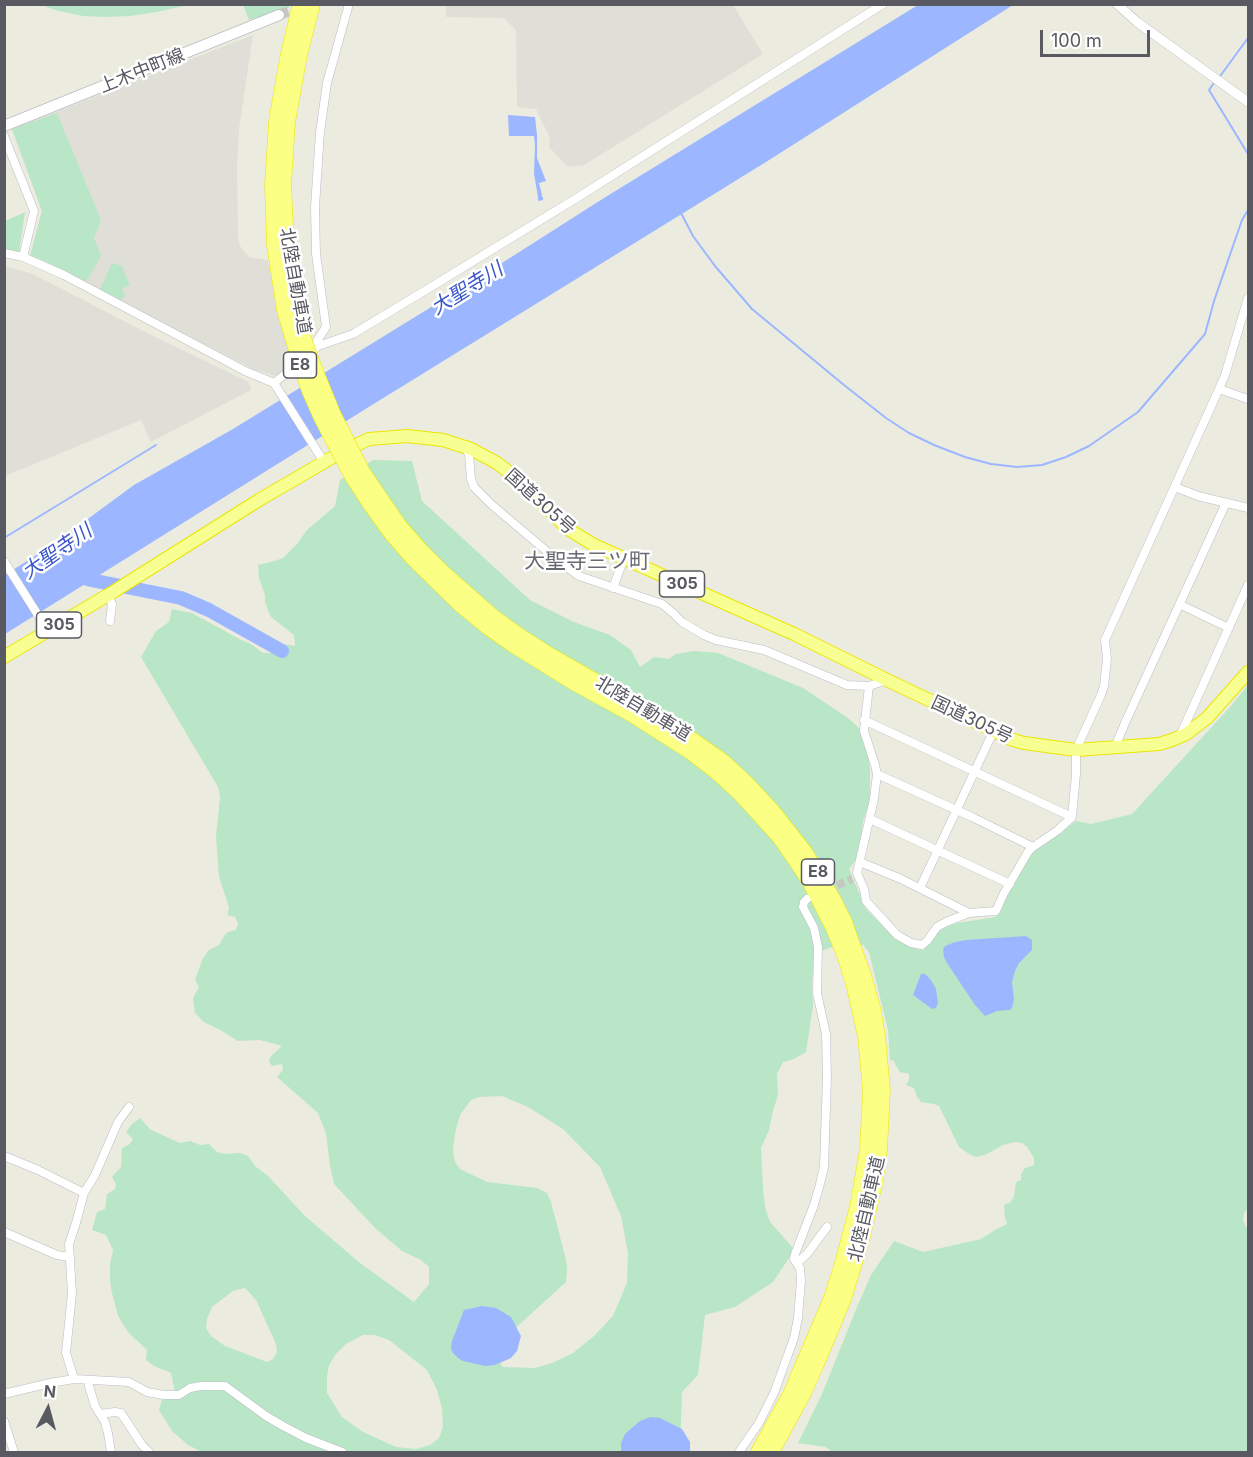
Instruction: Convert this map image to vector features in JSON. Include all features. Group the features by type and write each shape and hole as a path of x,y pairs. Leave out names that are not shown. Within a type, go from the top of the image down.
{"highway":[{"name":"北陸自動車道","path":"300,4 288,53 276,122 272,185 281,244 284,309 301,367 321,418 358,474 421,549 443,572 494,617 547,653 666,721 723,761 748,784 773,810 807,853 845,922 865,979 878,1036 883,1090 881,1139 876,1180 862,1240 837,1316 803,1395 772,1452"},
{"name":"北陸自動車道","path":"281,244 288,122 300,55 313,4"},
{"name":"国道305号","path":"4,657 134,579 322,458 369,439 418,436 443,440 497,463 562,524 594,545 794,634 1024,743 1076,750 1159,744 1197,728 1248,672"},
{"name":"北陸自動車道","path":"358,474 371,506 392,534 412,558 460,605 514,646 690,752 740,794 779,837 809,881 844,955 860,1010 868,1061 869,1120 863,1179 850,1238 831,1298 791,1392 758,1452"}],"main road":[{"name":"上木中町線","path":"4,126 279,15"}],"street":[{"path":"318,346 317,341 326,327 316,254 315,207 320,132 327,83 348,4"},
{"path":"273,383 318,346 353,334 589,190 883,4"},
{"path":"1117,4 1137,22 1248,102"},
{"path":"4,136 34,211 23,257"},
{"path":"4,253 23,257 64,275 245,371 273,383 322,458"},
{"path":"869,686 864,731 877,774 870,819 855,878 864,890 866,901 897,935 916,945 922,945 937,927 969,912 996,911 1028,852 1072,818 1076,750 1104,686 1107,667 1105,644 1107,635 1225,375 1248,298"},
{"path":"1219,389 1248,399"},
{"path":"466,448 474,487 492,505 579,576 662,604 682,622 716,640 764,650 847,685 869,686 887,680"},
{"path":"1175,487 1198,496 1248,508"},
{"path":"1115,747 1226,503"},
{"path":"613,588 624,558"},
{"path":"4,561 48,631"},
{"path":"1179,737 1248,585"},
{"path":"110,621 111,593"},
{"path":"1180,604 1229,628"},
{"path":"864,720 1072,818"},
{"path":"920,888 994,730"},
{"path":"877,774 1033,847"},
{"path":"870,819 1010,884"},
{"path":"860,862 969,912"},
{"path":"739,1452 759,1423 774,1393 794,1338 801,1281 800,1268 794,1260 795,1254 824,1167 826,1034 817,993 818,946 814,928 803,905 807,899"},
{"path":"74,1378 66,1353 72,1294 69,1244 84,1193 95,1175 118,1122 129,1107"},
{"path":"4,1156 84,1193"},
{"path":"797,1263 807,1254 827,1227"},
{"path":"4,1232 57,1255 69,1257"},
{"path":"4,1394 74,1378 120,1380 129,1382 147,1392 164,1395 179,1395 190,1388 201,1386 225,1386 283,1426 342,1452"},
{"path":"88,1380 95,1406 108,1433 111,1452"},
{"path":"100,1414 121,1413 149,1452"},
{"path":"4,1421 14,1452"}],"shaded area":[{"path":"446,5 733,5 763,54 584,165 568,167 549,147 550,138 536,109 517,107 516,30 504,18 446,17"},
{"path":"253,35 239,129 238,237 240,246 249,257 268,260 277,310 293,364 279,377 255,370 30,256 42,211 12,129"},
{"path":"5,266 33,274 249,382 251,390 151,442 141,420 5,476"}],"green space":[{"path":"41,5 188,5 130,16 105,17 83,16"},
{"path":"243,5 289,5 289,8 249,20"},
{"path":"57,113 101,220 94,238 101,256 86,282 30,256 42,211 12,129"},
{"path":"25,212 19,253 5,250 5,221"},
{"path":"112,263 122,266 130,286 122,288 125,296 120,300 100,289"},
{"path":"373,460 412,461 422,501 530,600 574,622 610,635 631,650 640,667 654,657 669,659 676,654 694,651 718,653 803,688 848,718 860,729 870,769 870,801 863,821 859,856 849,869 866,909 896,939 916,949 924,950 937,932 944,928 957,923 995,917 999,914 1015,879 1035,849 1076,821 1091,824 1132,814 1248,685 1248,1209 1244,1213 1243,1221 1248,1230 1248,1452 832,1452 826,1447 798,1443 822,1394 871,1275 894,1241 923,1252 981,1239 1007,1224 1004,1205 1011,1202 1016,1182 1021,1180 1021,1174 1025,1168 1034,1165 1034,1158 1022,1143 1003,1145 985,1155 976,1157 969,1154 959,1147 939,1106 921,1102 914,1088 906,1085 909,1074 900,1072 894,1061 890,1060 888,1030 869,952 863,945 846,942 814,956 813,1006 806,1052 783,1062 777,1074 778,1095 769,1130 761,1148 765,1207 770,1222 793,1248 791,1255 773,1282 735,1307 705,1315 698,1375 682,1392 680,1452 202,1452 188,1445 172,1431 159,1410 162,1400 176,1397 171,1373 146,1360 147,1350 128,1332 118,1316 110,1282 113,1250 106,1235 92,1230 97,1212 105,1209 107,1194 115,1189 116,1184 112,1177 121,1167 122,1148 130,1144 133,1139 126,1132 140,1118 151,1130 180,1143 190,1141 200,1145 209,1144 217,1152 240,1153 248,1156 255,1166 268,1176 305,1216 360,1263 414,1302 429,1284 429,1267 421,1260 402,1251 376,1229 334,1184 326,1133 318,1113 277,1077 283,1070 282,1064 272,1066 269,1061 282,1046 260,1040 238,1041 204,1022 195,1013 193,998 199,987 195,980 203,958 209,950 219,945 228,932 236,930 238,923 235,917 227,915 228,904 219,877 216,837 220,797 218,787 141,657 156,631 169,622 172,609 192,613 251,644 263,653 277,653 283,644 295,646 294,635 271,617 265,603 258,565 283,558 307,530 335,506 340,480","holes":["502,1096 528,1107 563,1129 600,1167 621,1216 628,1253 627,1283 613,1316 573,1353 535,1368 503,1367 497,1359 508,1335 566,1282 566,1260 551,1202 547,1193 537,1188 487,1182 460,1169 455,1162 453,1150 460,1115 471,1100 480,1097","245,1288 256,1300 276,1344 277,1352 273,1359 267,1362 225,1346 211,1336 206,1328 212,1307 233,1291","363,1335 374,1335 389,1340 427,1370 437,1390 442,1408 443,1427 439,1438 430,1445 416,1449 396,1447 363,1432 342,1417 327,1393 327,1377 329,1365 346,1344"]}],"water":[{"name":"大聖寺川","path":"918,5 1013,5 766,162 5,634 5,575 55,543 134,485 233,429"},
{"path":"508,115 535,117 537,158 546,181 539,183 543,200 538,201 534,174 534,136 509,136"},
{"path":"1026,936 1032,940 1032,950 1019,963 1015,971 1012,982 1014,999 1012,1008 985,1016 947,963 943,950 945,946 966,940"},
{"path":"921,974 925,974 931,980 936,989 938,1003 936,1008 932,1009 913,995"},
{"path":"482,1306 496,1308 511,1317 521,1336 517,1351 511,1358 495,1365 485,1366 463,1361 451,1349 464,1310"},
{"path":"650,1417 660,1418 682,1429 690,1442 690,1452 621,1452 621,1443 625,1434 640,1421"}],"waterway":[{"path":"1218,79 1248,38"},
{"path":"1214,83 1209,90 1248,154"},
{"path":"681,213 693,236 715,266 752,309 886,418 909,433 965,457 991,464 1017,467 1042,465 1066,457 1089,446 1138,412 1205,334 1242,220 1248,210"},
{"path":"4,538 156,445"},
{"path":"75,575 181,598 209,610 282,651"}],"tunnel":[{"path":"279,15 303,6"},
{"path":"826,890 852,879"}],"district":[{"name":"大聖寺三ツ町","path":"587,562"}]}
